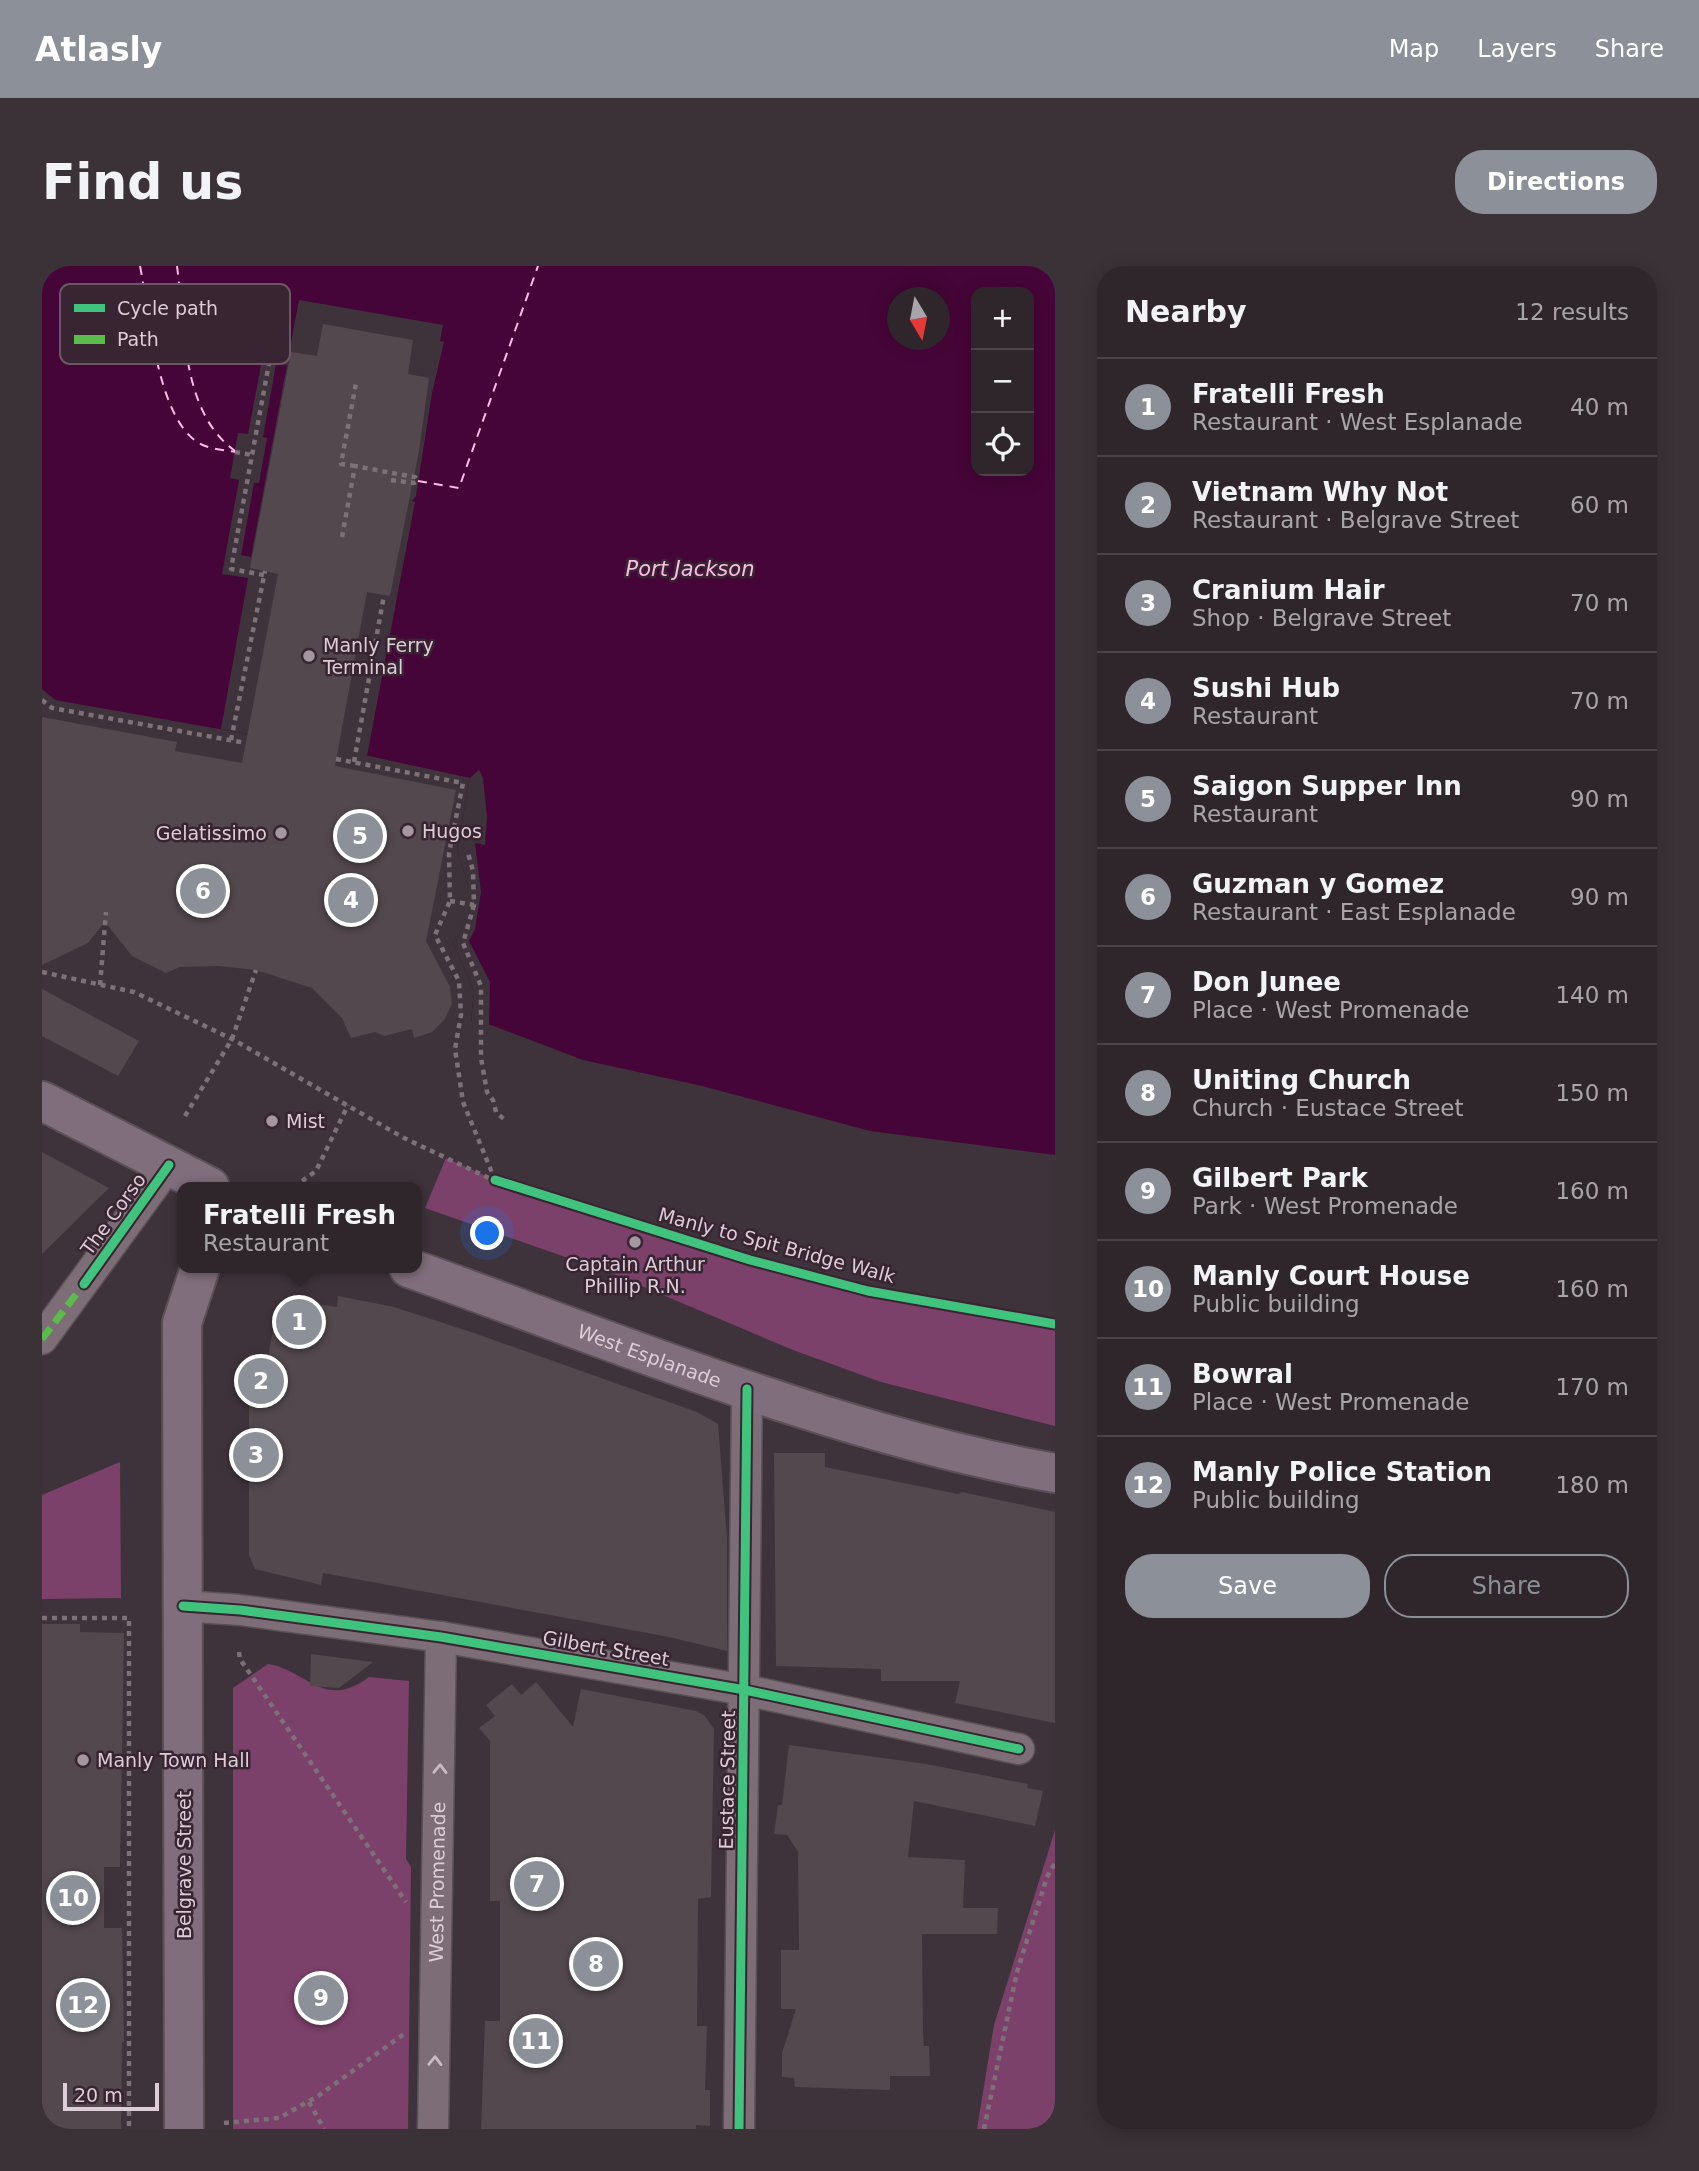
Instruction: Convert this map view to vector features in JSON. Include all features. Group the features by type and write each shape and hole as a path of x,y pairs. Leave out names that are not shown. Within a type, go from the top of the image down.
{"main road":[{"path":"42,1101 201,1182"},
{"name":"West Esplanade","path":"422,1272 747,1389 901,1437 1055,1473"},
{"name":"Belgrave Street","path":"184,2129 182,1322 198,1273"}],"street":[{"name":"The Corso","path":"42,1339 169,1165"},
{"name":"Eustace Street","path":"739,2129 747,1389"},
{"name":"Gilbert Street","path":"183,1606 240,1609 441,1637 745,1689 1020,1749"},
{"name":"West Promenade","path":"433,2129 441,1637"}],"path":[{"path":"231,740 265,573 232,569 270,364"},
{"path":"356,383 341,464 415,477 418,481 414,483 391,480"},
{"path":"235,452 252,455"},
{"path":"342,537 355,466"},
{"path":"354,762 384,595"},
{"path":"42,701 52,708 246,743"},
{"path":"336,760 463,783 449,853 450,901 435,935 459,981 461,1015 455,1049 463,1102 495,1181"},
{"path":"468,853 473,871 474,905 463,943 481,986 481,1058 487,1091 494,1100 496,1112 507,1122"},
{"path":"450,901 474,905"},
{"path":"100,985 106,912"},
{"path":"185,1116 232,1039 256,970"},
{"path":"42,972 134,992 232,1039 404,1138 495,1181 507,1184"},
{"path":"300,1182 316,1171 348,1105"},
{"path":"42,1618 129,1618 129,2129"},
{"path":"239,1652 240,1659 400,1896 438,1935"},
{"path":"984,2129 1017,1972 1047,1877 1055,1863"},
{"path":"224,2123 279,2119 309,2102 436,2011"},
{"path":"309,2102 324,2129"}],"shaded area":[{"path":"446,1158 495,1180 750,1260 868,1291 1055,1324 1055,1426 881,1382 793,1350 611,1273 425,1208"},
{"path":"120,1462 121,1598 42,1599 42,1495"},
{"path":"268,1664 328,1689 340,1690 369,1677 409,1681 406,1859 411,1867 408,2129 233,2129 233,1688"},
{"path":"1055,1830 1055,2129 977,2129 994,2025"}],"water":[{"name":"Port Jackson","path":"42,266 1055,266 1055,1155 870,1131 702,1086 583,1060 488,1024 471,1022 474,990 453,943 462,927 467,903 468,885 457,849 470,778 355,753 55,700 42,689"}],"pier":[{"path":"299,300 443,325 440,341 444,342 432,393 416,496 412,501 415,502 367,756 221,729 248,578 222,574 239,480 230,478 238,433 248,434 261,364 276,364 290,364 290,343","holes":["276,364 287,365 251,557 241,555 254,483 259,483 267,438 263,437"]},
{"path":"479,770 483,778 487,817 485,845 475,843 481,892 475,929 469,941 490,982 489,1028 471,1025 474,990 453,943 462,927 468,885 457,849 470,778"}],"building":[{"name":"Manly Ferry Terminal","path":"323,324 413,340 408,374 429,378 419,451 390,596 367,592 335,766 456,790 426,941 450,987 452,1004 444,1020 432,1032 414,1038 412,1029 384,1036 375,1032 351,1038 342,1018 312,988 256,970 218,966 180,967 166,973 132,956 105,922 88,943 42,965 42,717 177,742 175,751 242,763 278,574 250,568 291,352 317,356"},
{"path":"42,989 139,1041 118,1076 42,1036"},
{"path":"42,1152 109,1188 42,1254"},
{"path":"338,1296 394,1307 474,1333 697,1412 718,1424 727,1539 727,1651 669,1637 323,1573 321,1585 255,1569 249,1555 249,1354 268,1357 277,1310 282,1303 292,1300 337,1307"},
{"path":"774,1453 825,1453 825,1467 1055,1512 1055,1723 955,1703 960,1681 881,1681 881,1669 776,1666"},
{"path":"42,1624 80,1624 80,1632 124,1633 120,1867 104,1867 104,1928 122,1928 124,2042 121,2129 42,2129"},
{"path":"311,1654 373,1662 339,1688 310,1686"},
{"path":"536,1682 573,1727 581,1689 696,1711 704,1715 714,1729 711,1897 698,1899 697,2026 707,2026 705,2090 710,2090 710,2126 696,2125 696,2129 481,2129 485,2021 500,2021 500,1901 490,1901 490,1741 479,1728 495,1716 486,1705 512,1684 521,1695"},
{"path":"789,1745 926,1764 1028,1784 1027,1788 1043,1791 1035,1826 914,1801 908,1857 965,1860 963,1908 998,1908 997,1934 922,1934 923,2034 924,2046 929,2046 930,2076 890,2076 890,2090 795,2087 794,2078 782,2077 782,2053 796,2009 781,2009 781,1950 799,1950 798,1852 787,1835 774,1834 778,1805 782,1805"}],"ferry route":[{"path":"140,266 143,284"},
{"path":"177,266 179,284"},
{"path":"418,481 459,488 538,266"},
{"path":"158,364 173,411 185,430 199,443 235,452"},
{"path":"189,364 204,414 217,434 235,451"}],"marked path":[{"path":"42,1339 87,1280"}],"cycle path":[{"path":"84,1284 169,1165"},
{"name":"Manly to Spit Bridge Walk","path":"495,1180 750,1260 868,1291 1055,1324"},
{"path":"739,2129 747,1389"},
{"path":"183,1606 240,1610 441,1637 745,1690 1019,1749"}],"place":[{"name":"Manly Ferry Terminal","path":"309,656"},
{"name":"Hugos","path":"408,831"},
{"name":"Gelatissimo","path":"281,833"},
{"name":"Saigon Supper Inn","path":"360,836"},
{"name":"Guzman y Gomez","path":"203,891"},
{"name":"Sushi Hub","path":"351,900"},
{"name":"Mist","path":"272,1121"},
{"name":"Captain Arthur Phillip R.N.","path":"635,1242"},
{"name":"Fratelli Fresh","path":"299,1322"},
{"name":"Vietnam Why Not","path":"261,1381"},
{"name":"Cranium Hair","path":"256,1455"},
{"name":"Manly Town Hall","path":"83,1760"},
{"name":"Don Junee","path":"537,1884"},
{"name":"Manly Court House","path":"73,1898"},
{"name":"Uniting Church","path":"596,1964"},
{"name":"Gilbert Park","path":"321,1998"},
{"name":"Manly Police Station","path":"83,2005"},
{"name":"Bowral","path":"536,2041"}]}
